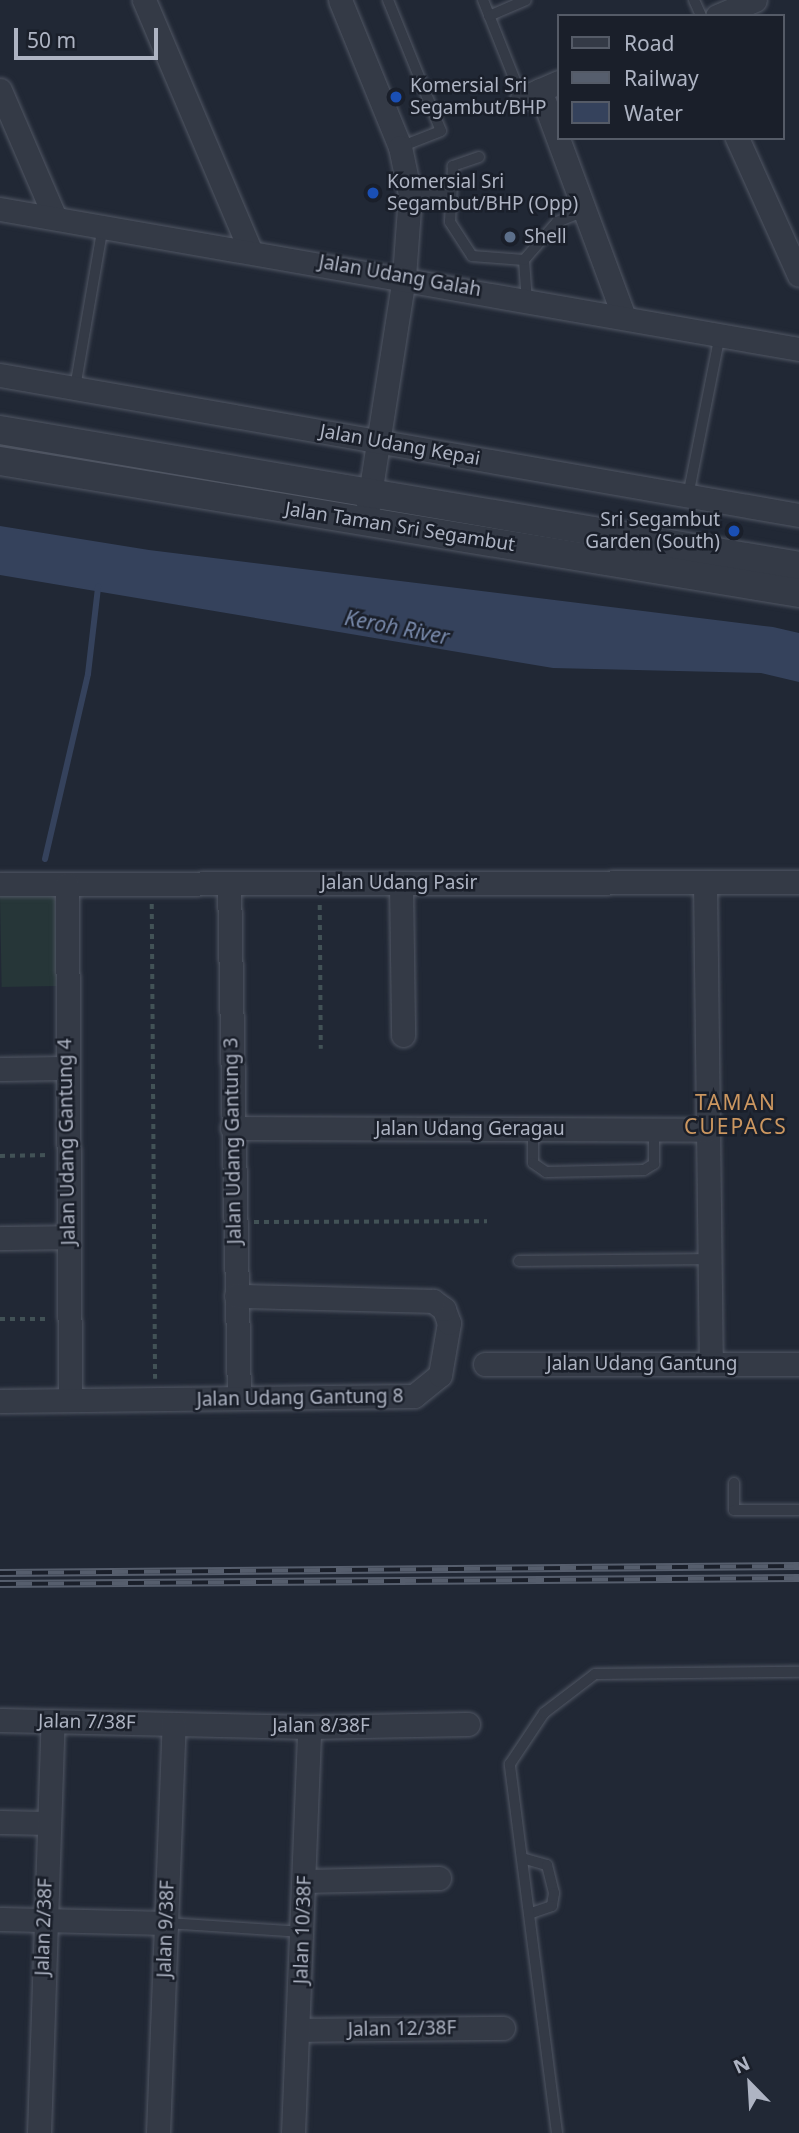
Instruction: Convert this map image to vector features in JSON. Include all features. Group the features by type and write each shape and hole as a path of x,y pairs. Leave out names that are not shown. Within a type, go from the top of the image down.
{"street":[{"path":"144,0 250,250"},
{"path":"340,0 400,147 411,195 404,277 366,521"},
{"path":"722,14 755,0"},
{"path":"0,90 55,218"},
{"path":"540,90 558,137"},
{"path":"559,140 624,317"},
{"path":"738,140 799,275"},
{"name":"Jalan Udang Galah","path":"0,209 250,250 799,349"},
{"name":"Jalan Udang Kepai","path":"0,375 799,515"},
{"name":"Jalan Taman Sri Segambut","path":"0,430 556,521 799,566"},
{"name":"Jalan Taman Sri Segambut","path":"0,461 799,593"},
{"path":"705,882 711,1364"},
{"name":"Jalan Udang Pasir","path":"0,884 799,882"},
{"name":"Jalan Udang Gantung 3","path":"229,883 239,1398"},
{"path":"401,883 403,1035"},
{"name":"Jalan Udang Gantung 4","path":"67,884 65,1068 71,1400"},
{"path":"0,1069 65,1068"},
{"name":"Jalan Udang Geragau","path":"232,1128 709,1130"},
{"path":"0,1238 68,1237"},
{"name":"Jalan Udang Gantung 8","path":"0,1401 414,1396 440,1375 449,1323 444,1308 433,1301 236,1296"},
{"name":"Jalan Udang Gantung","path":"485,1364 799,1364"},
{"name":"Jalan 7/38F","path":"0,1720 174,1724"},
{"name":"Jalan 2/38F","path":"39,2133 43,1920 53,1721"},
{"name":"Jalan 8/38F","path":"174,1724 309,1727 468,1724"},
{"name":"Jalan 9/38F","path":"158,2133 174,1724"},
{"name":"Jalan 10/38F","path":"293,2133 300,2030 309,1727"},
{"path":"0,1822 48,1823"},
{"path":"305,1881 439,1878"},
{"path":"0,1919 167,1923"},
{"name":"Jalan 12/38F","path":"300,2030 503,2028"}],"lane":[{"path":"388,0 440,131 400,147"},
{"path":"483,0 489,16 540,90"},
{"path":"489,16 526,0"},
{"path":"480,157 453,166 449,194 450,222 472,256 524,260"},
{"path":"411,195 449,194"},
{"path":"527,299 524,260 556,222 586,210"},
{"path":"75,388 103,226"},
{"path":"688,496 720,335"},
{"path":"533,1130 533,1163 546,1171 644,1170 654,1164 654,1130"},
{"path":"519,1261 710,1259"},
{"path":"734,1483 734,1510 799,1510"},
{"path":"557,2133 510,1764 544,1713 595,1674 799,1672"},
{"path":"522,1858 547,1865 554,1893 552,1906 529,1914"},
{"path":"167,1923 303,1932"}],"path":[{"path":"151,883 155,1399"},
{"path":"320,883 321,1049"},
{"path":"0,1156 66,1155"},
{"path":"234,1223 487,1221"},
{"path":"0,1319 69,1319"}],"shaded area":[{"path":"55,893 57,986 2,987 0,894"}],"water":[{"name":"Keroh River","path":"0,526 149,550 773,627 799,633 799,682 761,673 553,668 0,575"}],"waterway":[{"path":"45,859 88,674 98,587"}],"railway":[{"path":"0,1573 799,1566"},
{"path":"0,1584 799,1578"}],"place":[{"name":"Komersial Sri Segambut/BHP","path":"396,97"},
{"name":"Komersial Sri Segambut/BHP (Opp)","path":"373,193"},
{"name":"Shell","path":"510,237"},
{"name":"Sri Segambut Garden (South)","path":"734,531"}],"district":[{"name":"TAMAN CUEPACS","path":"736,1114"}]}
